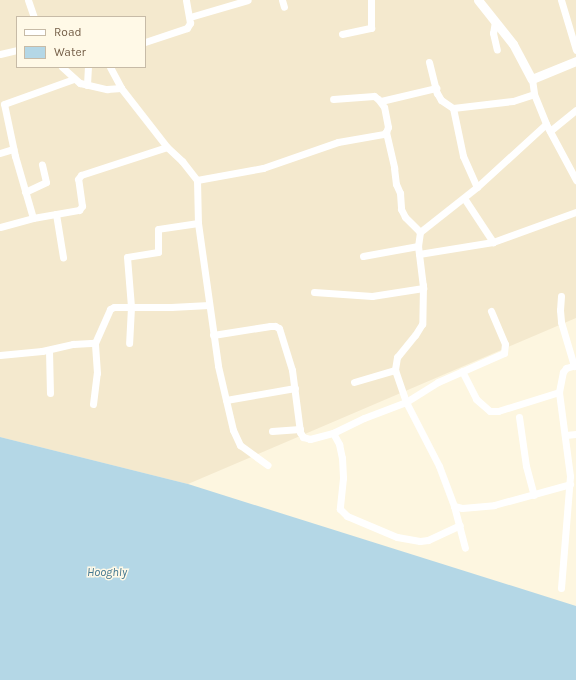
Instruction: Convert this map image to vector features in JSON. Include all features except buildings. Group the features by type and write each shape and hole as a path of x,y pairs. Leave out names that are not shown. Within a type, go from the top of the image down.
{"street":[{"path":"28,0 34,16"},
{"path":"146,42 187,28 190,22 190,17 186,0"},
{"path":"190,17 248,0"},
{"path":"342,34 371,28 371,0"},
{"path":"478,0 513,44 532,79 534,94 548,128 576,180"},
{"path":"560,0 576,50"},
{"path":"495,21 493,33 497,50"},
{"path":"0,54 16,50"},
{"path":"532,79 576,61"},
{"path":"429,62 441,100 453,108 513,101 534,94"},
{"path":"63,68 74,79 87,85 107,88 121,88"},
{"path":"87,85 88,68"},
{"path":"111,68 121,88 167,147 182,161 197,180 198,223 213,334 235,438 240,445 268,465"},
{"path":"33,218 13,149 4,104 74,79"},
{"path":"381,101 436,88"},
{"path":"333,99 374,96 381,101 384,107 388,127 386,132 396,184 400,193 402,213 420,232"},
{"path":"453,108 463,156 477,187"},
{"path":"466,548 454,506 439,466 406,402 395,370 397,357 416,335 422,324 423,288 418,246 420,232 464,198 548,128 576,110"},
{"path":"197,180 263,168 338,142 384,134 386,132"},
{"path":"0,227 33,218 79,210 82,207 78,179 81,176 167,147"},
{"path":"0,153 13,149"},
{"path":"25,192 46,182 42,164"},
{"path":"464,198 493,242"},
{"path":"419,254 493,242 576,212"},
{"path":"56,214 63,257"},
{"path":"129,343 131,307 127,257 131,255 158,252 158,229 198,223"},
{"path":"363,256 418,246"},
{"path":"314,292 372,296 423,288"},
{"path":"560,588 570,484 570,464 559,392 563,372 566,368 575,366 561,322 561,296"},
{"path":"93,404 97,373 95,344 110,309 114,307 209,305"},
{"path":"213,334 270,326 278,327 289,357 295,388 300,429 302,435 306,439 333,433 364,418 406,402 425,389 462,371 500,356 506,350 505,344 491,311"},
{"path":"0,355 49,350 73,344 95,344"},
{"path":"49,350 50,393"},
{"path":"354,382 395,370"},
{"path":"462,371 476,399 490,411 498,411 559,392"},
{"path":"226,400 295,388"},
{"path":"519,417 526,466 534,495"},
{"path":"272,431 300,429"},
{"path":"333,433 339,444 342,458 343,478 340,509 347,516 397,538 420,541 428,540 460,526"},
{"path":"566,435 576,434"},
{"path":"454,506 462,508 494,505 570,484"}],"shaded area":[{"path":"0,0 576,0 576,318 188,484 0,437"}],"water":[{"name":"Hooghly","path":"0,437 188,484 576,606 576,680 0,680"}]}
